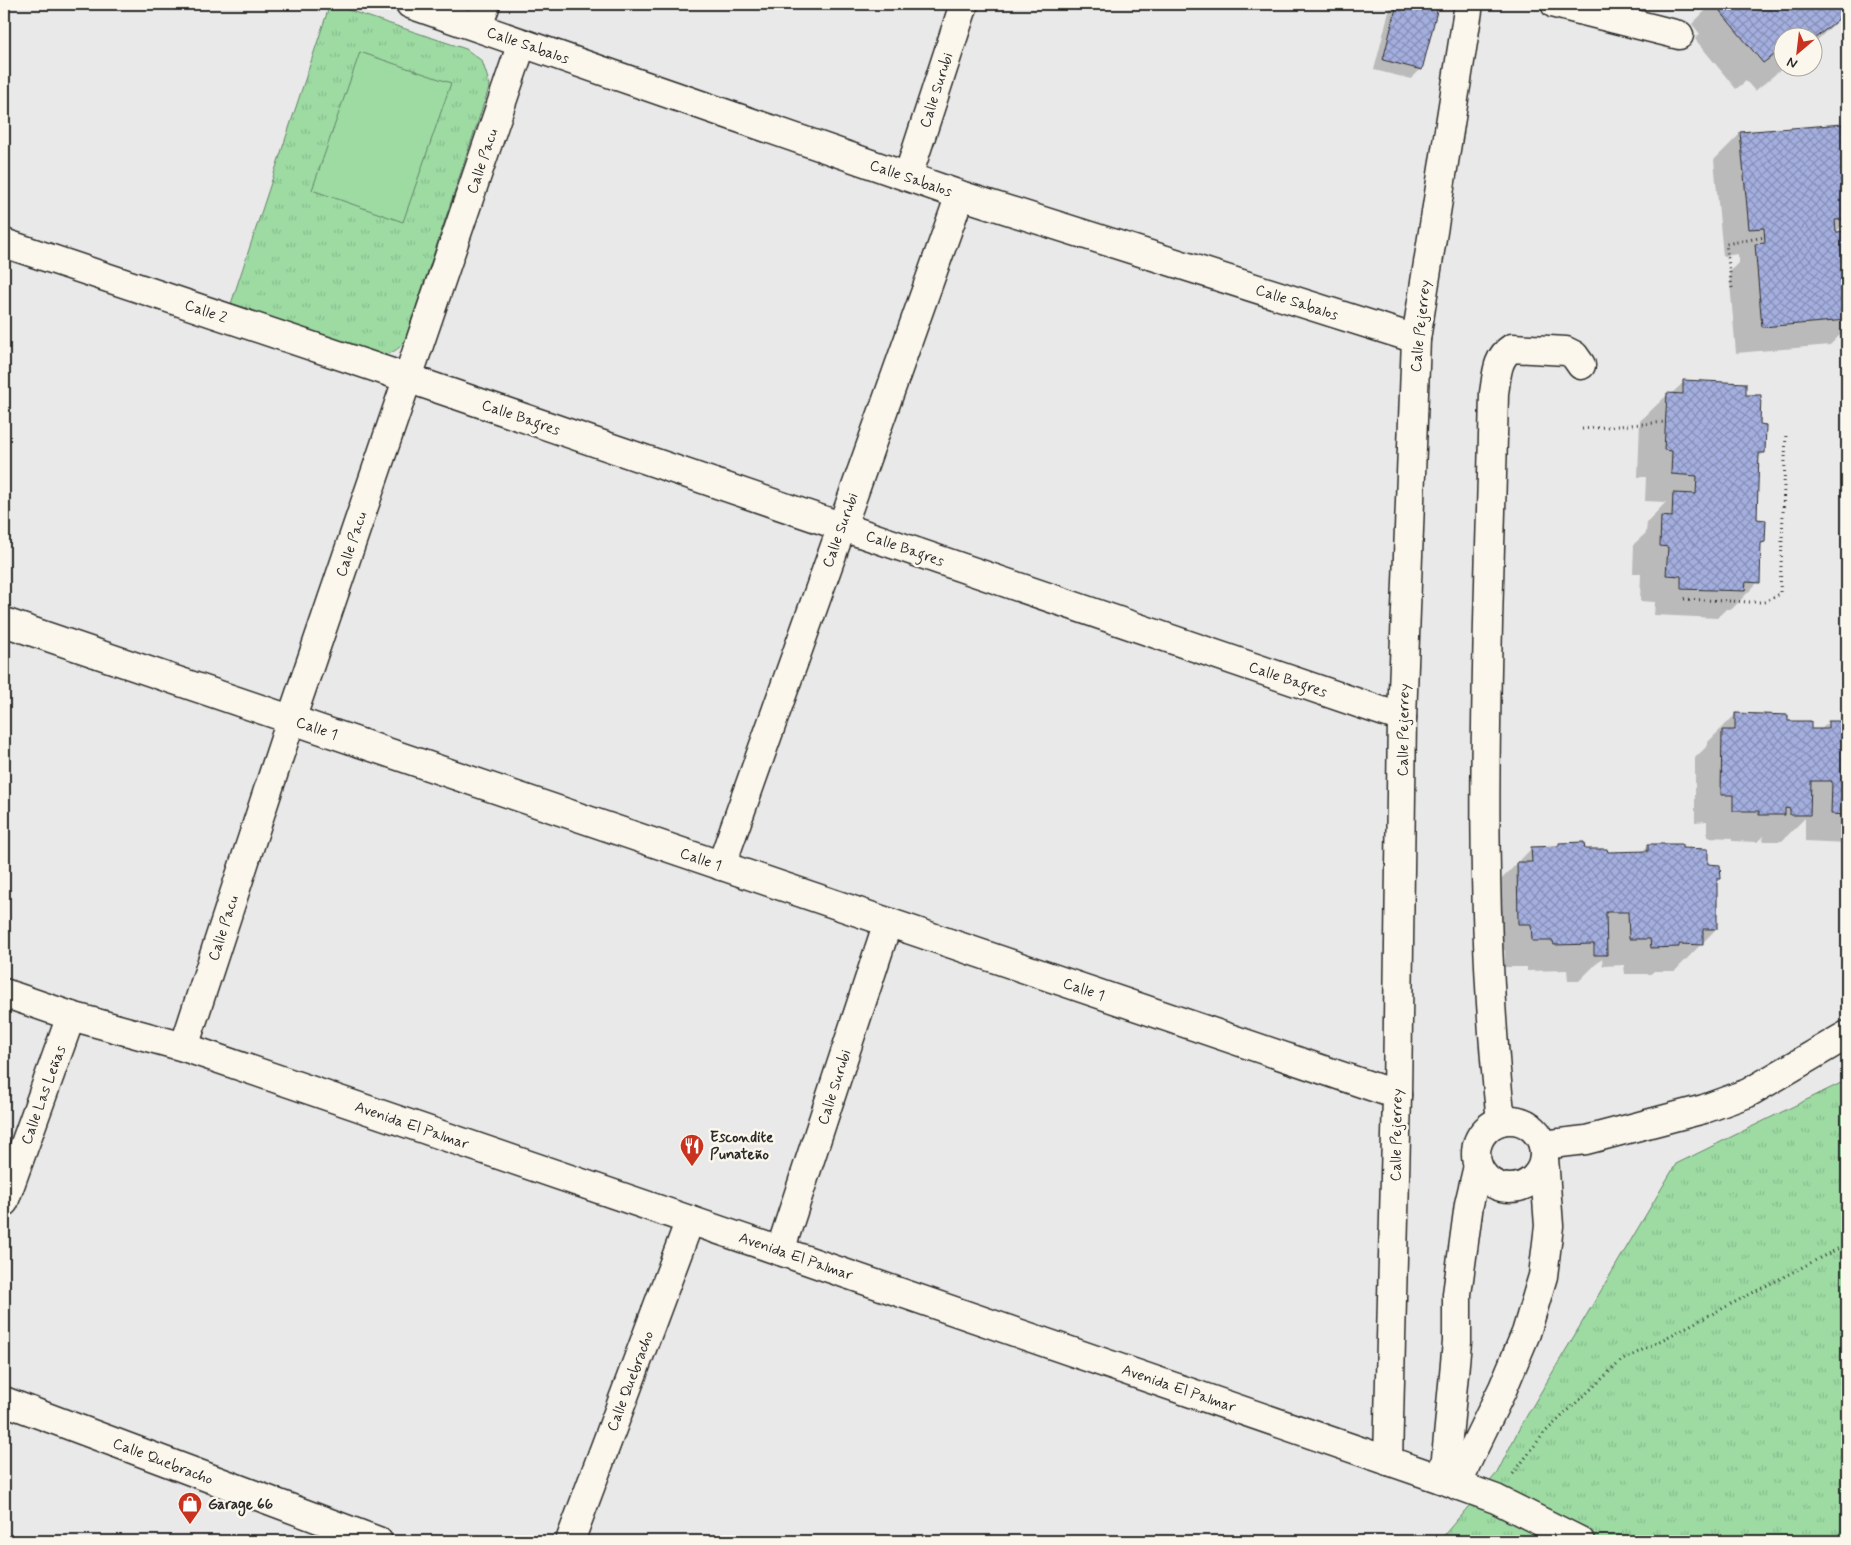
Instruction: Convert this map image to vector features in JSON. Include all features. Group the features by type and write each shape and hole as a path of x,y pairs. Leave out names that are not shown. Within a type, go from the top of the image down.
{"street":[{"name":"Calle Sabalos","path":"410,4 482,16 522,43 960,195 1416,339"},
{"name":"Calle Surubi","path":"908,176 964,4"},
{"name":"Calle Pejerrey","path":"1388,1461 1398,1095 1402,718 1416,339 1469,4"},
{"path":"1555,4 1679,35"},
{"name":"Calle Pacu","path":"184,1047 291,720 522,43"},
{"name":"Calle Surubi","path":"721,866 960,195"},
{"name":"Calle 2","path":"4,243 407,378"},
{"path":"1501,1121 1496,1080 1487,945 1485,796 1494,393 1500,360 1504,352 1512,348 1566,351 1574,355 1581,365"},
{"name":"Calle Bagres","path":"407,378 1402,718"},
{"name":"Calle 1","path":"4,622 1398,1095"},
{"name":"Calle Surubi","path":"780,1251 888,922"},
{"name":"Avenida El Palmar","path":"4,993 71,1016 184,1047 1449,1482 1496,1499 1580,1541"},
{"name":"Calle Las Leñas","path":"4,1202 71,1016"},
{"path":"1543,1152 1704,1109 1748,1093 1847,1036"},
{"path":"1449,1482 1466,1464 1503,1388 1526,1333 1544,1276 1549,1226 1543,1152 1537,1133 1527,1124 1514,1120 1501,1121 1490,1125 1482,1134 1477,1144 1475,1155 1478,1166 1485,1177 1495,1185 1508,1188 1520,1187 1532,1180 1540,1170 1543,1152"},
{"path":"1449,1482 1446,1458 1457,1342 1457,1294 1469,1204 1478,1166"},
{"name":"Calle Quebracho","path":"570,1541 690,1220"},
{"name":"Calle Quebracho","path":"4,1401 325,1533 378,1541"}],"path":[{"path":"1732,288 1726,244 1765,237"},
{"path":"1582,429 1666,422"},
{"path":"1684,599 1764,602 1780,594 1786,433"},
{"path":"1496,1499 1544,1433 1621,1361 1847,1244"}],"green space":[{"path":"330,4 466,49 482,61 490,85 404,343 397,350 386,354 372,355 230,307"},
{"path":"360,52 451,83 403,222 312,190"},
{"path":"1847,1080 1847,1541 1439,1541 1497,1473 1519,1429 1676,1164"}],"building":[{"path":"1397,4 1433,4 1437,11 1422,70 1383,60"},
{"path":"1724,4 1839,4 1846,13 1824,31 1824,28 1774,28 1774,55 1763,63 1720,11 1726,6"},
{"path":"1843,124 1847,173 1847,219 1835,220 1836,232 1847,231 1847,320 1762,327 1755,244 1765,243 1764,228 1749,229 1740,132"},
{"path":"1683,380 1746,383 1746,395 1761,395 1760,424 1766,425 1765,453 1759,453 1757,519 1766,520 1765,542 1761,543 1760,583 1746,582 1745,591 1681,589 1681,576 1666,575 1668,547 1660,546 1661,516 1672,517 1673,493 1696,494 1697,476 1671,474 1672,451 1664,450 1667,393 1683,394"},
{"path":"1735,713 1788,715 1788,721 1811,721 1811,729 1828,729 1828,721 1847,721 1847,815 1831,814 1832,781 1811,781 1810,815 1790,815 1790,809 1785,808 1785,815 1759,815 1759,811 1733,811 1733,795 1721,795 1722,730 1735,730"},
{"path":"1584,842 1585,849 1607,849 1608,852 1648,851 1648,844 1682,844 1682,848 1708,849 1708,864 1720,865 1721,879 1717,879 1717,929 1703,929 1703,945 1679,944 1679,947 1651,948 1650,939 1629,939 1628,912 1606,912 1607,955 1594,955 1594,944 1554,945 1553,941 1532,941 1531,924 1518,924 1517,862 1532,862 1531,847 1559,846 1559,843"}],"place":[{"name":"Escondite Punateño","path":"692,1167"},
{"name":"Garage 66","path":"190,1525"}]}
